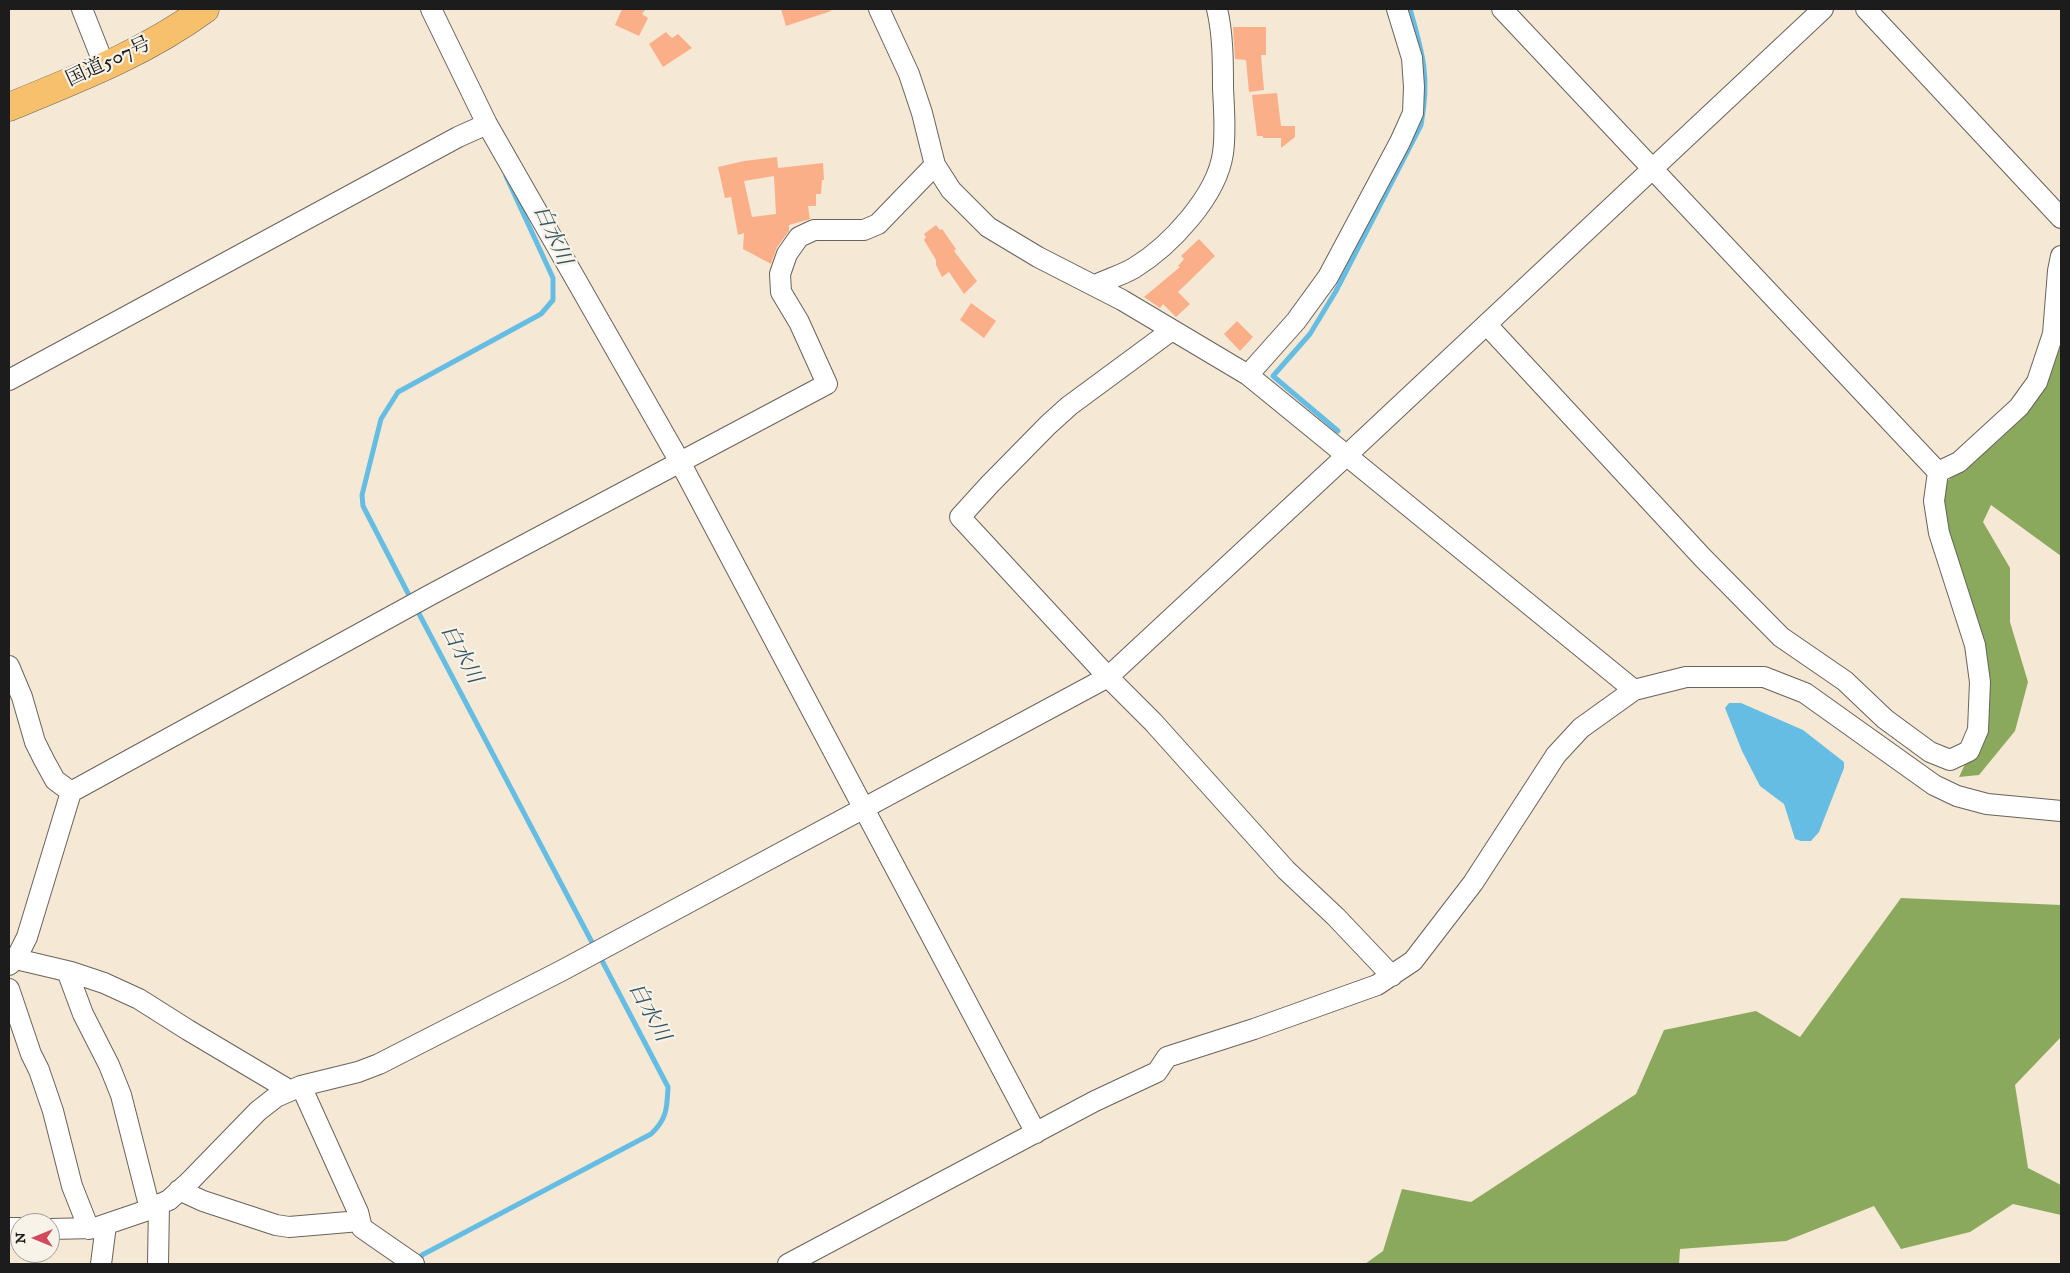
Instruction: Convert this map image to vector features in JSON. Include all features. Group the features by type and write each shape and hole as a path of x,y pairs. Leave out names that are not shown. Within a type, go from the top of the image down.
{"highway":[{"name":"国道507号","path":"9,107 106,67 168,34 205,9"}],"street":[{"path":"82,9 106,67"},
{"path":"431,9 487,124 680,462 1036,1134"},
{"path":"879,9 909,74 922,112 935,165 951,190 988,227 1038,257 1096,285 1248,375 1634,690"},
{"path":"1096,285 1134,268 1159,248 1182,226 1201,203 1215,180 1223,154 1224,121 1223,62 1217,9"},
{"path":"1248,375 1296,321 1328,277 1400,142 1413,113 1412,58 1397,9"},
{"path":"1502,9 1938,472"},
{"path":"60,1229 97,1227 169,1200 258,1111 276,1097 295,1088 358,1072 379,1064 561,971 1108,677 1487,325 1823,9"},
{"path":"1866,9 2061,218"},
{"path":"9,380 487,124"},
{"path":"407,1262 362,1228 358,1212 295,1088 208,1043 139,999 104,983 67,971 12,962 27,937 71,792 432,594 827,384 799,322 781,292 780,274 787,254 799,237 814,230 864,230 878,224 935,165"},
{"path":"1938,472 1959,462 1986,438 2019,408 2037,382 2053,334 2061,256"},
{"path":"1487,325 1702,558 1781,637 1797,650 1817,660 1845,681 1892,725 1930,752 1950,760 1969,750 1978,730 1980,682 1975,645 1939,533 1934,502 1938,472"},
{"path":"1172,330 1076,401 1048,425 960,517 1108,677 1153,722 1286,870 1336,917 1392,976"},
{"path":"9,666 14,687 35,742 55,780 71,792"},
{"path":"788,1264 1095,1101 1157,1072 1167,1057 1377,986 1392,976 1413,961 1473,883 1556,755 1581,728 1634,690 1686,677 1764,677 1805,693 1934,785 1957,796 1987,804 2061,811"},
{"path":"67,971 83,1014 121,1095 154,1207 158,1264"},
{"path":"9,990 53,1111 72,1186 97,1227 101,1264"},
{"path":"180,1190 203,1201 289,1228 360,1221"}],"green space":[{"path":"2061,345 2061,556 1991,505 1983,522 2010,568 2010,622 2028,682 2015,731 1979,775 1959,777 1966,762 1988,673 1976,617 1943,521 1942,503 1945,483 2000,439 2019,420 2033,402 2047,378"},
{"path":"1901,898 2061,905 2061,1037 2015,1085 2028,1168 2061,1185 2061,1215 2013,1204 1970,1232 1901,1249 1874,1206 1786,1241 1680,1249 1679,1264 1365,1264 1383,1251 1402,1189 1471,1202 1636,1094 1664,1030 1756,1011 1800,1037"}],"water":[{"path":"1729,703 1741,703 1803,730 1844,762 1844,768 1819,832 1811,841 1795,839 1784,804 1760,786 1742,751 1725,708"}],"building":[{"path":"622,9 646,9 642,14 648,18 639,36 615,25"},
{"path":"781,9 830,9 831,11 786,26"},
{"path":"1233,27 1266,27 1266,55 1261,55 1264,90 1249,92 1246,60 1235,59"},
{"path":"666,32 672,38 678,34 692,48 663,67 649,44"},
{"path":"1277,93 1281,126 1295,126 1295,137 1281,148 1281,138 1257,136 1252,95"},
{"path":"777,157 778,168 823,163 824,180 822,180 821,194 816,194 816,206 808,206 810,219 789,225 789,231 777,247 771,264 743,249 744,233 738,235 731,197 725,198 718,167 744,161","holes":["774,176 776,214 752,217 744,181"]},
{"path":"936,225 940,230 942,229 956,249 954,251 977,281 964,294 949,272 942,277 936,265 936,260 924,240 926,237 924,234"},
{"path":"1199,239 1215,256 1178,292 1190,304 1176,317 1163,304 1160,308 1144,297 1180,267 1178,266 1184,259 1181,256"},
{"path":"971,303 996,321 984,338 960,320"},
{"path":"1237,321 1253,337 1240,351 1224,334"}],"waterway":[{"path":"1338,431 1273,376 1310,334 1336,291 1421,125 1425,93 1424,66 1410,9"},
{"name":"白水川","path":"412,601 363,506 362,495 381,419 398,392 541,314 553,300 553,278 506,176"},
{"name":"白水川","path":"416,608 595,948"},
{"name":"白水川","path":"419,1264 422,1255 651,1134 663,1118 668,1087 599,955"}]}
